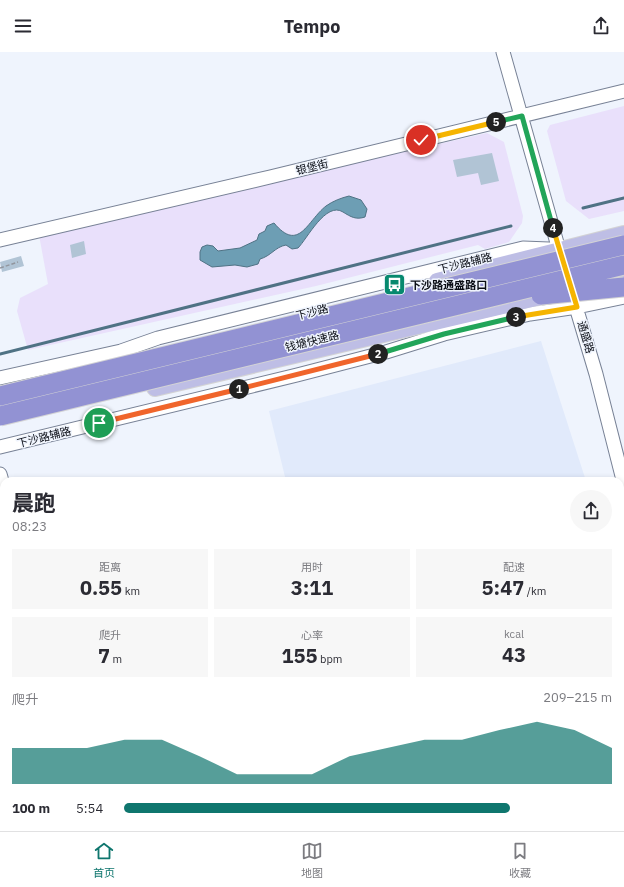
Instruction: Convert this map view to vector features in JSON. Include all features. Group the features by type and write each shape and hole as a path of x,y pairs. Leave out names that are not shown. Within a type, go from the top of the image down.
{"highway":[{"name":"钱塘快速路","path":"0,396 624,245"},
{"name":"钱塘快速路","path":"0,416 624,265"},
{"path":"478,301 624,287"}],"main road":[{"name":"下沙路","path":"0,391 624,234"},
{"path":"0,425 624,277"}],"street":[{"name":"通盛路","path":"503,52 596,374 622,477"},
{"name":"银堡街","path":"0,240 278,175 624,91"},
{"name":"下沙路辅路","path":"0,378 121,351 158,338 523,248 559,250"},
{"name":"下沙路辅路","path":"0,447 342,364 444,334 530,314 577,307 624,297"}],"path":[{"path":"0,268 18,262"}],"shaded area":[{"path":"624,106 624,211 589,219 566,201 547,131 550,125"},
{"path":"487,133 504,142 523,216 522,223 509,242 485,249 478,245 316,286 28,350 17,311 20,298 48,284 39,235"},
{"path":"541,341 585,477 285,477 269,411"}],"water":[{"path":"349,196 361,200 367,209 365,217 354,218 337,210 330,212 318,222 298,248 292,249 286,245 282,246 260,259 258,264 247,267 235,265 212,267 200,260 200,252 202,247 207,245 213,246 218,251 240,248 257,240 259,234 265,231 267,226 274,223 290,235 296,235 308,226 326,206"}],"building":[{"path":"492,153 499,181 481,185 478,173 457,177 453,160"},
{"path":"84,241 86,254 72,258 70,245"},
{"path":"21,256 24,266 2,272 0,262"}],"waterway":[{"path":"583,208 624,198"},
{"path":"0,354 511,226"}],"place":[{"name":"下沙路通盛路口","path":"394,285"}],"route":[{"path":"99,423 297,375 386,352 444,334 530,314 577,307 559,250 522,116 421,140"}]}
